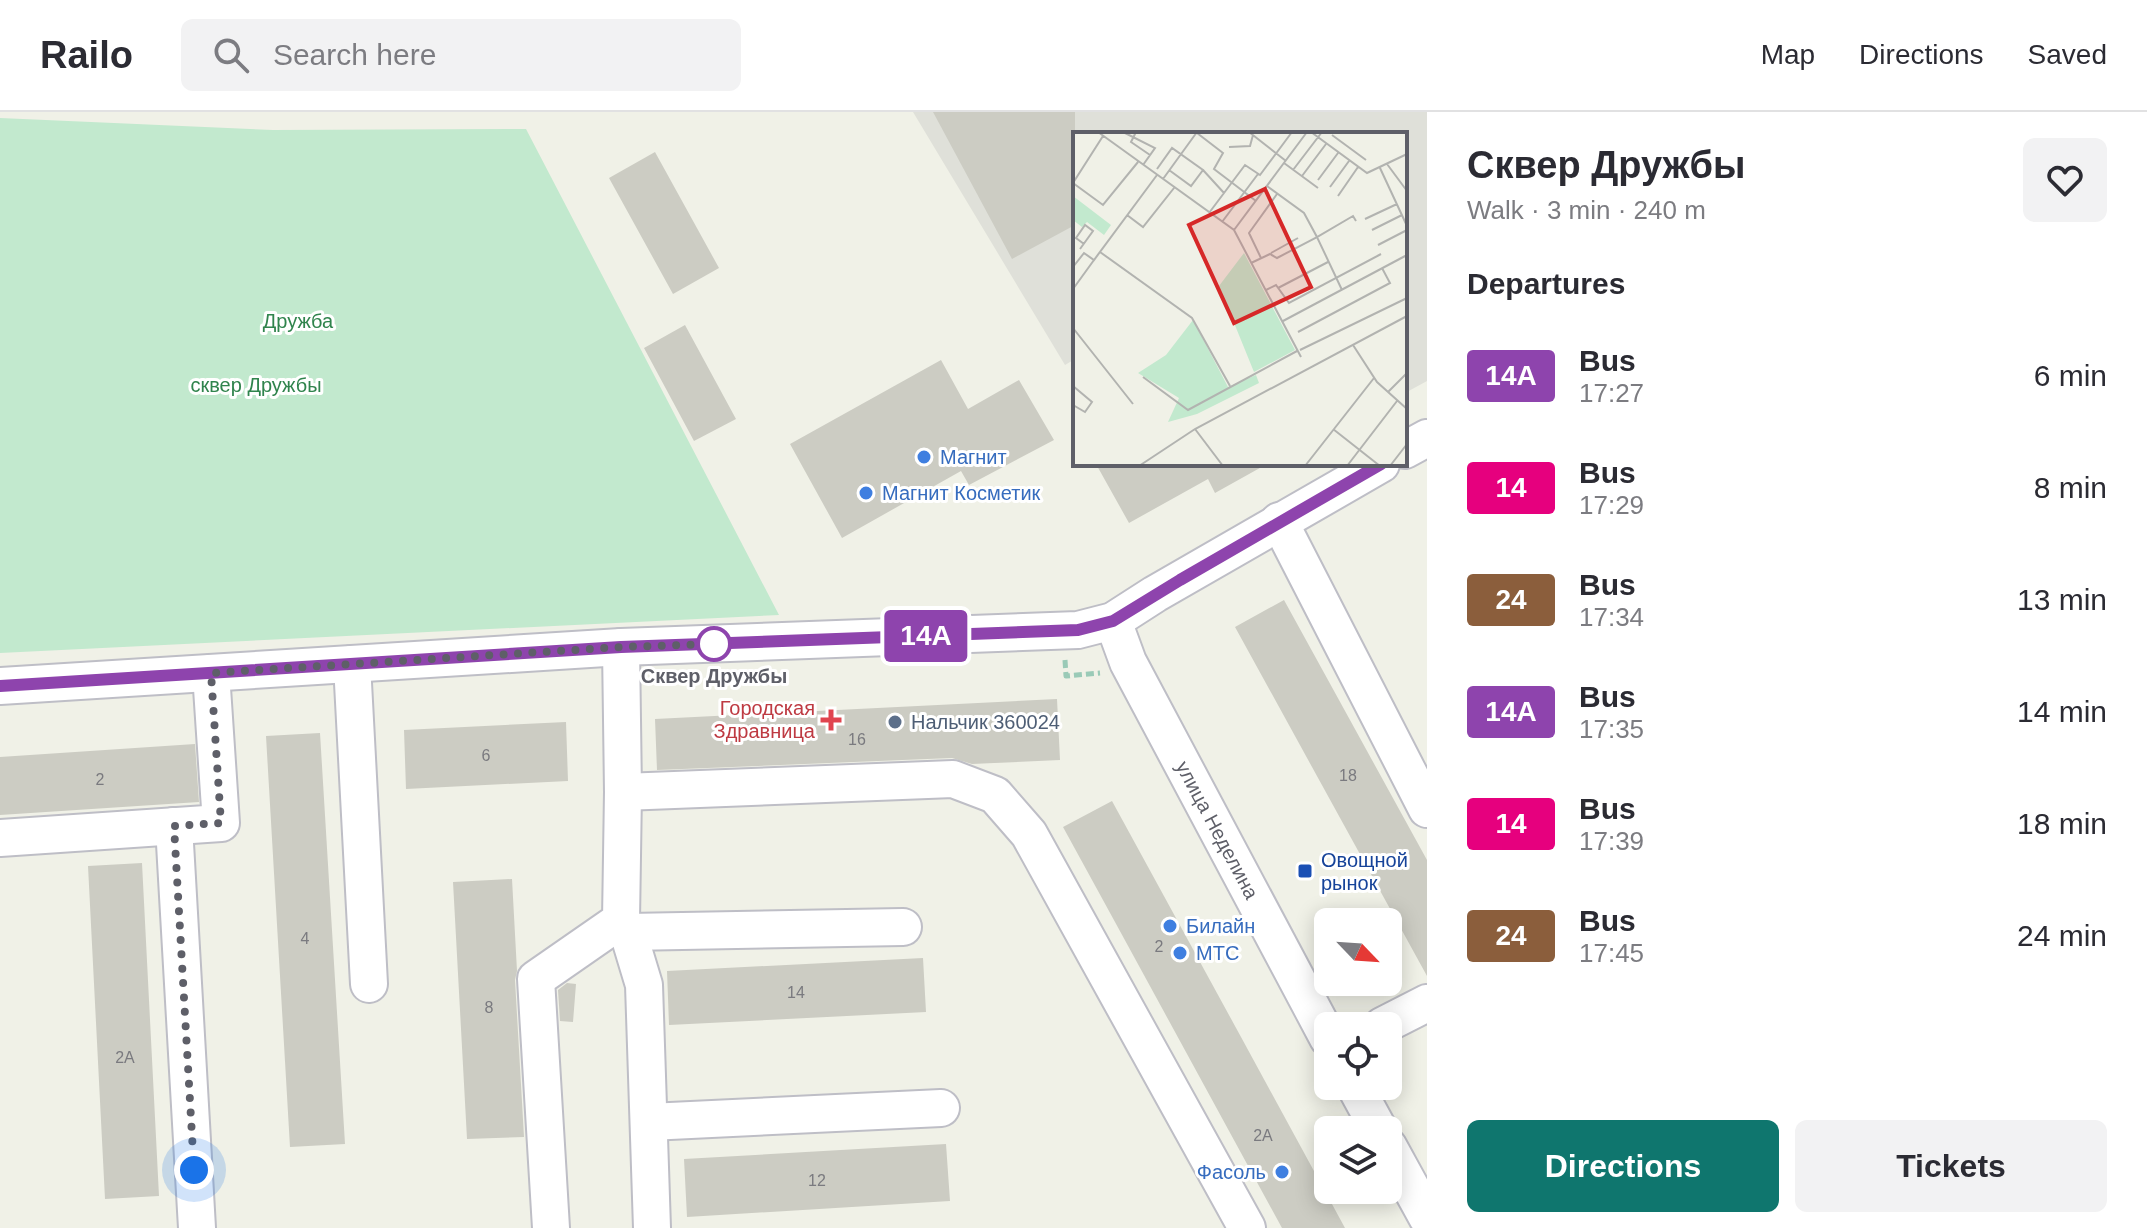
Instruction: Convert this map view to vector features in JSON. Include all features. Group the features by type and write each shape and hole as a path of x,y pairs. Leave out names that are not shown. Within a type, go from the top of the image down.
{"street":[{"path":"1407,449 1427,438"},
{"path":"0,686 621,647 1078,630 1113,621 1377,466"},
{"path":"1279,521 1427,809"},
{"name":"улица Неделина","path":"1113,621 1128,662 1314,1012"},
{"path":"621,647 624,926 644,985 652,1228"},
{"path":"352,664 369,984"},
{"path":"0,838 221,823 211,673"},
{"path":"623,792 953,779 995,795 1029,834 1247,1228"},
{"path":"174,826 197,1228"},
{"path":"551,1228 536,979 624,926 903,927"},
{"path":"1402,1016 1427,1003"},
{"path":"649,1122 941,1108"},
{"path":"1402,1171 1427,1217"}],"path":[{"path":"1064,652 1066,676 1101,673"}],"shaded area":[{"path":"913,112 1427,112 1427,381 1407,392 1407,132 1073,132 1073,360 1065,365"}],"green space":[{"name":"сквер Дружбы","path":"0,118 273,130 526,129 779,615 0,653"}],"building":[{"path":"933,112 1075,112 1073,226 1012,259"},
{"path":"655,152 719,268 673,294 609,178"},
{"path":"685,325 736,419 694,441 644,348"},
{"path":"941,360 968,409 1019,380 1054,440 969,485 961,471 842,538 790,444"},
{"path":"1097,466 1263,466 1215,493 1208,479 1129,523"},
{"path":"1284,600 1427,860 1427,976 1402,931 1402,908 1390,908 1235,627"},
{"path":"1057,699 1060,760 972,764 952,758 657,770 655,719"},
{"path":"566,722 568,781 406,789 404,730"},
{"path":"320,733 345,1144 290,1147 266,736"},
{"path":"195,744 199,802 0,815 0,757"},
{"path":"1112,801 1314,1171 1314,1204 1332,1204 1345,1228 1282,1228 1063,827"},
{"path":"142,863 159,1196 105,1199 88,866"},
{"path":"512,879 524,1137 467,1139 453,882"},
{"path":"923,958 926,1012 669,1025 667,971"},
{"path":"567,983 576,984 573,1022 560,1021 558,990"},
{"path":"946,1144 950,1201 687,1217 684,1159"}],"bus line":[{"name":"14А","path":"0,686 621,647 1078,630 1113,621 1377,466"}],"place":[{"name":"Магнит","path":"924,457"},
{"name":"Магнит Косметик","path":"866,493"},
{"name":"Сквер Дружбы","path":"714,644"},
{"name":"Городская Здравница","path":"831,720"},
{"name":"Нальчик 360024","path":"895,722"},
{"name":"Овощной рынок","path":"1305,871"},
{"name":"Билайн","path":"1170,926"},
{"name":"МТС","path":"1180,953"},
{"name":"Фасоль","path":"1282,1172"}],"route":[{"path":"194,1170 174,826 221,823 211,673 714,644"}],"park label":[{"name":"Дружба","path":"298,321"}]}
